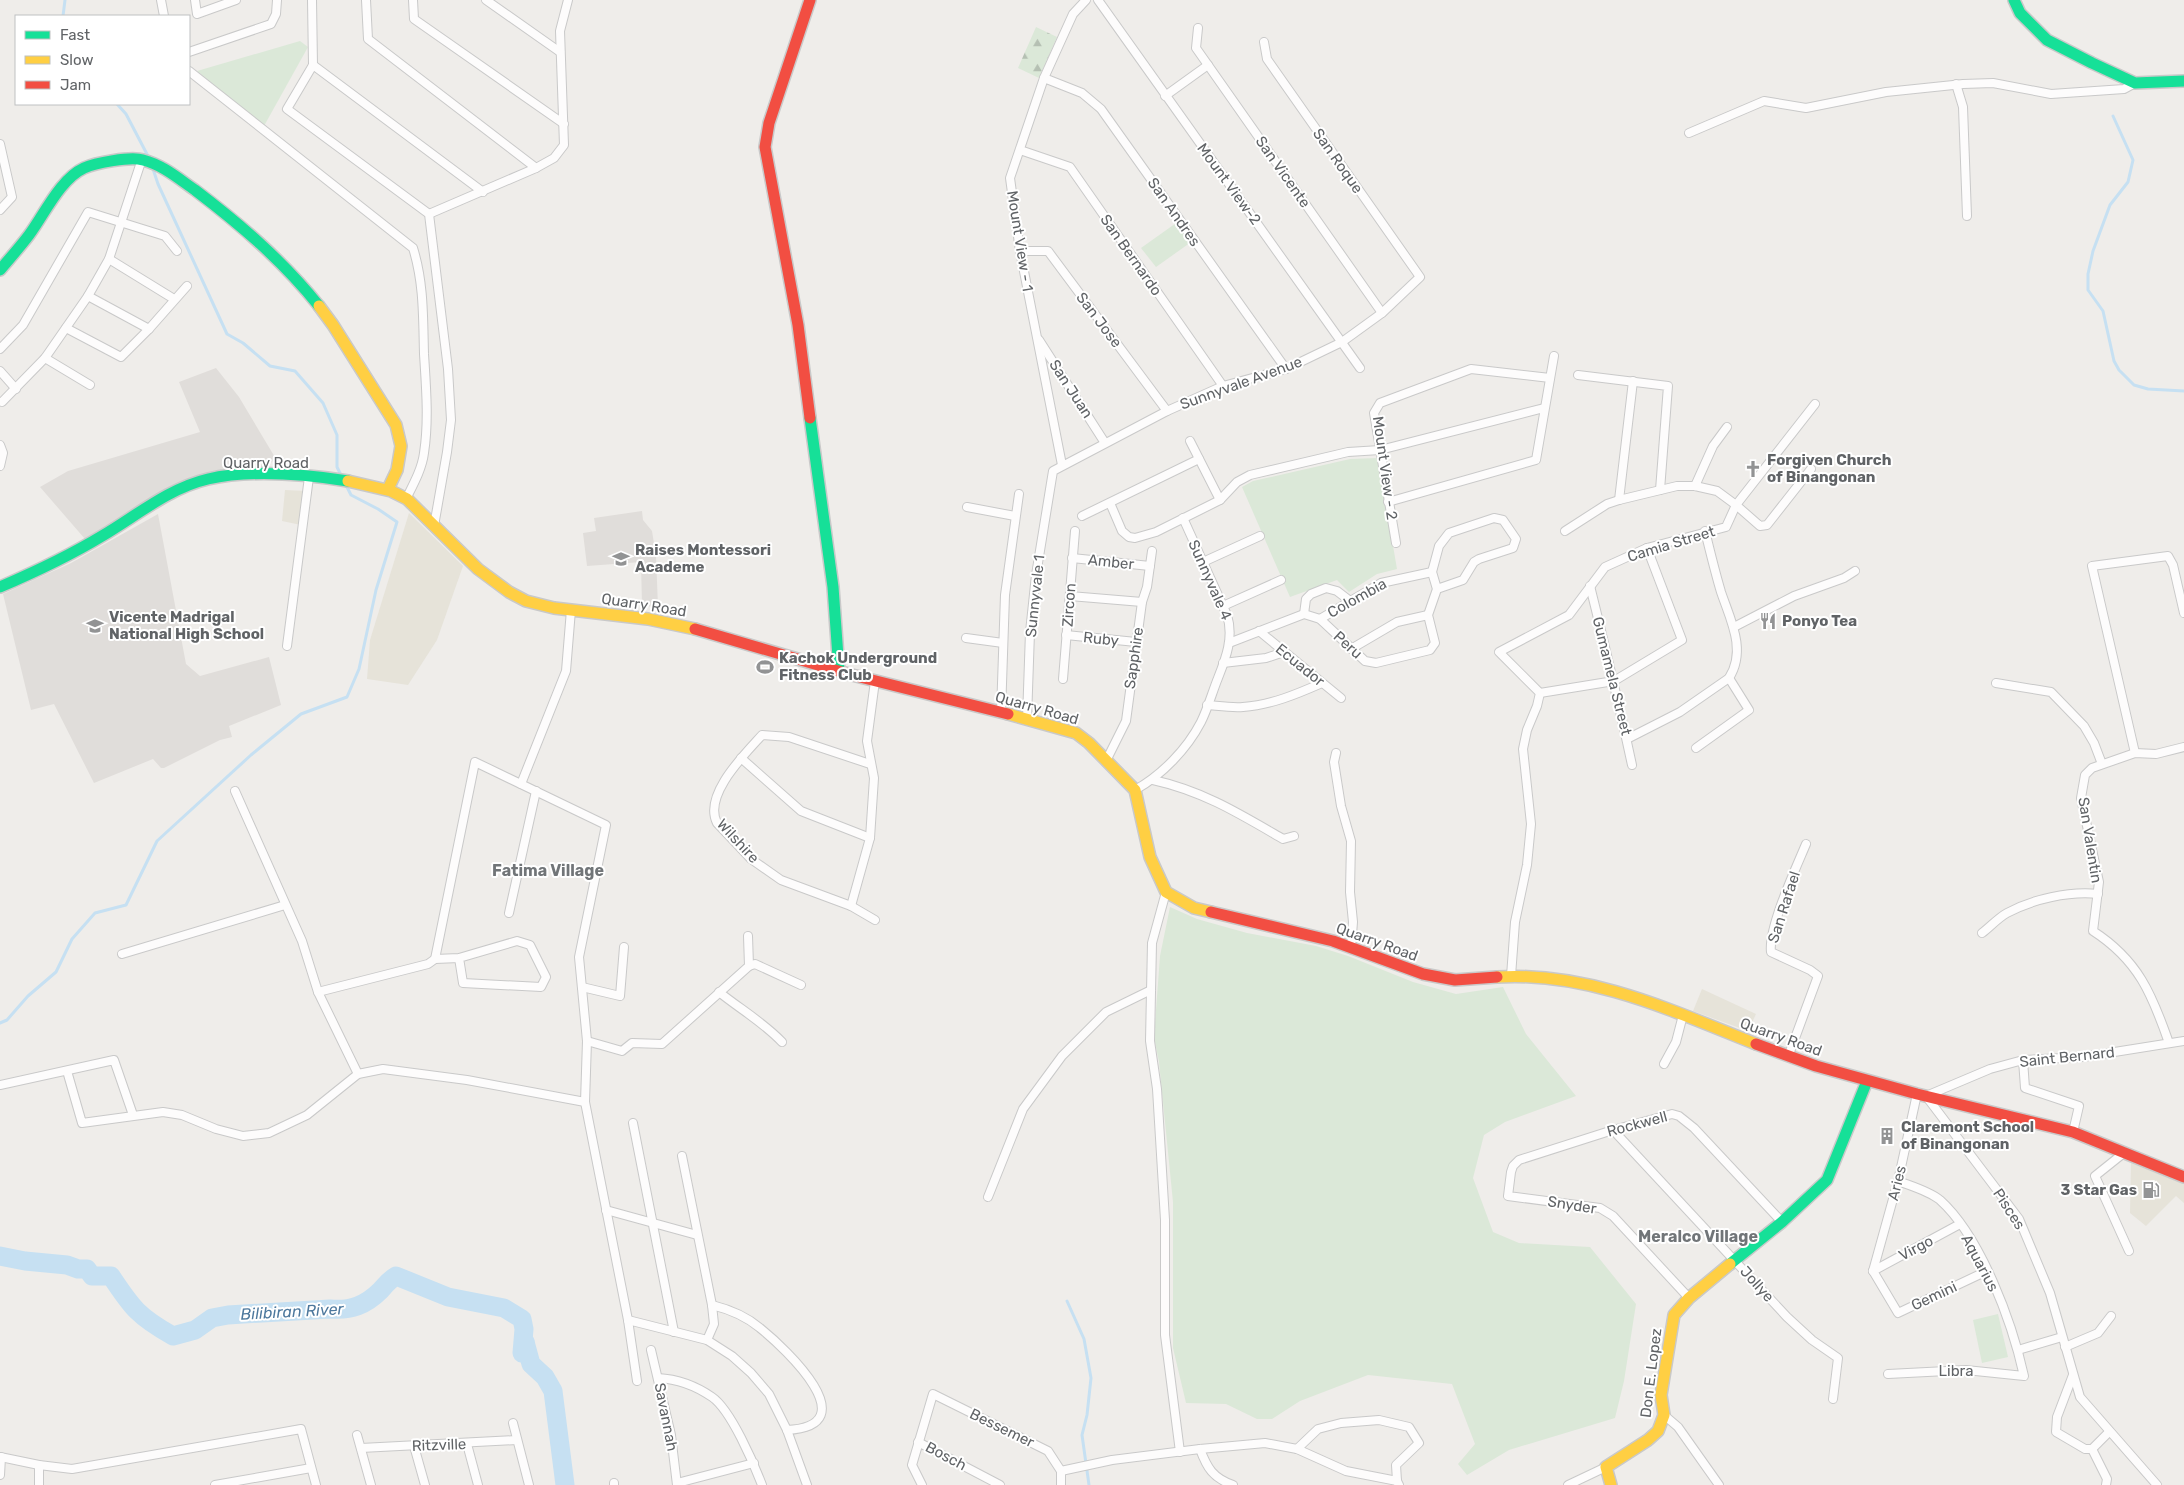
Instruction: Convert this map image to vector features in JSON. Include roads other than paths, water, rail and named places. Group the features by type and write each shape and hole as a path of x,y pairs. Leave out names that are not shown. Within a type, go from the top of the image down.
{"street":[{"path":"161,0 164,15"},
{"path":"195,0 197,14 236,0"},
{"path":"190,52 271,24 276,14 277,0"},
{"path":"312,0 313,65 287,109 429,214 448,369 451,420 448,452 434,526"},
{"path":"366,0 368,39 536,168"},
{"path":"413,0 414,20 564,124"},
{"path":"486,0 560,52"},
{"path":"429,214 536,168 554,158 564,145 560,31 568,0"},
{"path":"810,0 769,123 765,147 801,344 833,587 840,670"},
{"name":"Mount View - 1","path":"1062,465 1020,251 1010,178 1044,78 1073,14 1086,0"},
{"name":"Mount View-2","path":"1098,0 1360,368"},
{"path":"2014,0 2020,14 2047,40 2136,83"},
{"name":"San Vicente","path":"1198,28 1196,48 1382,313"},
{"name":"San Roque","path":"1264,42 1267,59 1420,277"},
{"path":"313,65 483,192"},
{"path":"1166,96 1208,65"},
{"path":"190,72 413,248 419,268 422,289 426,403 424,454 417,477 406,499"},
{"name":"San Andres","path":"1044,78 1082,93 1101,109 1286,369"},
{"path":"1689,133 1764,101 1806,108 1886,92 1956,84 1994,83 2050,94 2124,89 2136,83 2184,81"},
{"path":"1956,84 1963,107 1967,216"},
{"path":"0,144 4,177 12,197 0,210"},
{"name":"San Bernardo","path":"1020,150 1070,167 1223,386"},
{"path":"2,402 16,390 45,358 88,296 109,259 144,160"},
{"path":"0,270 29,235 44,211 72,176 84,168 98,164 144,160 167,170 205,198 271,252 296,277 333,325 396,425 401,446 397,470 388,489"},
{"path":"0,349 23,325 88,212 165,236 177,251"},
{"name":"San Jose","path":"1020,251 1048,251 1167,411"},
{"path":"109,259 174,299"},
{"name":"Sunnyvale Avenue","path":"1051,474 1062,465 1167,411 1223,386 1286,369 1342,342 1382,313 1420,277"},
{"path":"66,328 121,357 187,286"},
{"path":"88,296 149,329"},
{"name":"San Juan","path":"1036,335 1105,443"},
{"path":"1388,502 1534,462 1538,457 1544,408 1554,356"},
{"path":"45,358 90,385"},
{"name":"Mount View - 2","path":"1396,543 1374,413 1380,403 1471,369 1550,378"},
{"path":"0,371 16,390"},
{"path":"1578,375 1668,386 1660,490"},
{"path":"1619,500 1633,381"},
{"name":"Camia Street","path":"1540,693 1499,652 1569,615 1605,567 1647,548 1705,531 1726,527 1736,505 1815,404"},
{"path":"1110,503 1122,531 1129,537 1135,538 1144,536 1220,500 1237,482 1250,474 1348,452 1380,450 1544,408"},
{"path":"1695,486 1713,446 1727,427"},
{"path":"1190,441 1220,500"},
{"path":"0,445 3,452 0,466"},
{"path":"1082,516 1199,459"},
{"path":"1565,531 1607,504 1676,486 1695,486 1717,491 1760,526 1767,525 1811,469"},
{"name":"Sunnyvale 1","path":"1027,719 1030,632 1036,575 1051,474"},
{"name":"Quarry Road","path":"0,588 90,544 156,503 202,481 222,476 275,475 366,482 388,489 406,499 486,577 524,601 546,607 648,618 672,623 840,670 875,682 1027,719 1076,733 1089,743 1135,790"},
{"path":"287,646 309,477"},
{"path":"1001,713 1005,595 1019,494"},
{"path":"967,507 1015,516"},
{"name":"Sunnyvale 4","path":"1135,790 1153,780 1186,744 1201,722 1229,643 1231,627 1183,518"},
{"path":"1351,649 1397,622 1428,615 1438,589 1432,572 1439,546 1449,533 1494,518 1501,518 1516,539 1513,548 1474,562 1463,580 1438,589"},
{"name":"Zircon","path":"1063,679 1075,531"},
{"path":"1628,739 1680,712 1729,678 1733,672 1736,652 1734,627 1721,592 1705,531"},
{"path":"1203,562 1260,536"},
{"path":"1511,976 1515,922 1528,865 1531,824 1524,749 1527,730 1540,693 1614,681 1682,640 1647,548"},
{"name":"Sapphire","path":"1106,762 1126,721 1142,602 1147,587 1152,551"},
{"path":"2135,753 2092,566 2168,556 2173,565 2184,614"},
{"name":"Amber","path":"1072,558 1150,566"},
{"path":"1734,627 1794,596 1844,578 1855,571"},
{"name":"Colombia","path":"1229,643 1304,614 1320,619 1389,580 1432,572"},
{"path":"1223,606 1280,580"},
{"name":"Gumamela Street","path":"1590,586 1614,681 1620,716 1628,739 1632,766"},
{"path":"1304,614 1308,597 1326,588 1337,591 1350,601"},
{"path":"1070,596 1142,602"},
{"path":"521,784 566,671 571,610"},
{"name":"Peru","path":"1320,619 1365,661 1376,663 1430,650 1435,643 1428,615"},
{"name":"Ecuador","path":"1259,632 1340,698"},
{"name":"Ruby","path":"1066,635 1136,642"},
{"path":"966,638 1003,643"},
{"path":"1223,664 1266,658 1284,652"},
{"path":"1696,748 1750,710 1729,678"},
{"path":"851,906 870,838 874,778 867,740 875,682"},
{"path":"1996,682 2051,692 2084,726 2094,743 2102,764"},
{"path":"1207,705 1242,708 1287,698 1322,683"},
{"name":"Wilshire","path":"870,764 789,737 762,735 741,758 720,786 714,817 751,859 780,880 851,906 875,920"},
{"name":"San Valentin","path":"2169,1043 2150,994 2136,969 2120,950 2093,932 2099,882 2080,798 2085,775 2092,768 2135,753 2156,754 2184,747"},
{"path":"1336,753 1334,762 1351,841 1350,892 1353,922 1351,946"},
{"path":"741,758 801,812 870,838"},
{"path":"435,960 475,762 606,825 580,957 587,1041 584,1102 628,1320 637,1381"},
{"path":"1153,780 1181,787 1213,799 1283,839 1294,836"},
{"path":"234,790 302,942 318,992 358,1074"},
{"path":"509,913 536,790"},
{"path":"1135,790 1150,857 1166,892 1152,943 1150,1041 1157,1089 1165,1220 1165,1335 1180,1452"},
{"name":"San Rafael","path":"1788,1057 1818,976 1810,970 1771,952 1770,945 1781,907 1806,844"},
{"name":"Quarry Road","path":"1166,892 1194,908 1351,946 1407,969 1455,980 1511,976 1582,982 1683,1015 1788,1057 1867,1081 2073,1132 2184,1177"},
{"path":"1982,933 2006,914 2041,900 2080,892 2098,894"},
{"path":"122,954 285,905"},
{"path":"748,936 749,966"},
{"path":"318,992 428,964 435,960 459,958 517,941 530,945 546,977 541,987 463,983 459,958"},
{"path":"582,987 620,996 624,947"},
{"path":"587,1041 622,1051 632,1043 662,1044 749,966 755,964 802,985"},
{"path":"988,1197 1023,1109 1062,1056 1106,1012 1151,990"},
{"path":"719,992 767,1026 782,1042"},
{"path":"1664,1064 1676,1042 1683,1015"},
{"name":"Saint Bernard","path":"1922,1095 2023,1060 2083,1057 2184,1040"},
{"path":"0,1084 114,1060 133,1115"},
{"path":"2023,1060 2025,1088 2079,1106 2073,1132"},
{"path":"67,1071 82,1123 163,1112 182,1115 216,1129 242,1136 269,1133 307,1115 358,1074 383,1069 467,1080 584,1102"},
{"name":"Don E. Lopez","path":"1568,1485 1606,1467 1648,1440 1658,1431 1664,1416 1661,1395 1674,1315 1690,1298 1782,1222 1827,1180 1867,1081"},
{"name":"Aries","path":"1873,1271 1922,1095"},
{"name":"Pisces","path":"1922,1095 2019,1219 2050,1293 2080,1397 2156,1485"},
{"name":"Rockwell","path":"1508,1196 1511,1172 1513,1166 1519,1160 1613,1130 1672,1114 1679,1116 1694,1128 1782,1222"},
{"path":"633,1123 651,1223 674,1332"},
{"name":"Jollye","path":"1613,1130 1787,1317 1812,1340 1838,1358 1833,1399"},
{"path":"2125,1152 2095,1176 2129,1251"},
{"path":"682,1156 712,1305 714,1324 707,1340"},
{"name":"Aquarius","path":"1898,1181 1938,1199 1960,1224 1987,1271 2018,1350 2024,1376"},
{"name":"Snyder","path":"1508,1196 1600,1208 1613,1216 1690,1298"},
{"path":"606,1210 697,1235"},
{"name":"Virgo","path":"1873,1271 1960,1224"},
{"name":"Gemini","path":"1873,1271 1898,1313 1987,1271"},
{"path":"712,1305 727,1309 759,1327 789,1354 816,1388 822,1401 820,1418 810,1426 787,1430"},
{"path":"2065,1347 2098,1333 2111,1316"},
{"path":"628,1320 707,1340 732,1356 751,1373 769,1394 787,1430 807,1485"},
{"path":"2018,1350 2062,1337"},
{"name":"Savannah","path":"650,1350 671,1435 677,1484"},
{"name":"Libra","path":"1888,1374 1966,1370 2024,1376"},
{"path":"2073,1375 2055,1429 2056,1432 2085,1449 2092,1449 2109,1432"},
{"path":"658,1378 683,1382 714,1398 729,1418 754,1463 762,1485"},
{"name":"Bessemer","path":"918,1442 933,1394 1048,1451 1061,1471"},
{"path":"1664,1416 1678,1428 1718,1485"},
{"path":"1061,1485 1061,1471 1112,1460 1265,1443 1298,1449 1346,1471 1398,1483 1396,1465 1419,1443 1410,1427 1379,1420 1341,1423 1318,1429 1298,1449"},
{"path":"513,1423 529,1485"},
{"path":"0,1475 1,1457 39,1465 72,1469 301,1429 316,1485"},
{"path":"357,1434 371,1485"},
{"name":"Ritzville","path":"361,1448 517,1440"},
{"path":"918,1442 912,1465 922,1485"},
{"name":"Bosch","path":"918,1442 1000,1485"},
{"path":"467,1444 478,1485"},
{"path":"414,1446 425,1485"},
{"path":"1200,1449 1206,1465 1220,1481 1233,1485"},
{"path":"2092,1449 2107,1479 2106,1485"},
{"path":"677,1484 754,1463"},
{"path":"39,1465 39,1485"},
{"path":"1606,1467 1611,1485"},
{"path":"215,1485 311,1468"}],"waterway":[{"path":"63,15 65,0"},
{"path":"118,105 126,114 149,158"},
{"path":"2113,116 2133,160 2128,182 2110,205 2093,251 2088,274 2088,290 2103,311 2114,361 2119,370 2134,385 2148,389 2184,391"},
{"path":"152,166 158,184 227,334 243,343 270,366 295,371 323,403 337,435 337,467 342,477"},
{"path":"0,1023 7,1020 28,996 56,972 72,939 95,913 126,905 157,841 251,755 301,714 347,697 359,669 376,590 397,522 378,509 351,495 345,483"},
{"name":"Bilibiran River","path":"0,1256 87,1269 92,1276 111,1276 137,1311 173,1336 195,1330 212,1318 228,1315 351,1308 370,1300 396,1276 448,1297 504,1308 522,1319 524,1329 522,1353 525,1342"},
{"path":"1067,1301 1084,1339 1091,1378 1087,1415 1082,1435 1089,1485"},
{"name":"Bilibiran River","path":"525,1342 531,1364 545,1377 553,1391 565,1485"}],"place":[{"name":"Forgiven Church of Binangonan","path":"1753,469"},
{"name":"Raises Montessori Academe","path":"621,559"},
{"name":"Ponyo Tea","path":"1768,621"},
{"name":"Vicente Madrigal National High School","path":"95,626"},
{"name":"Kachok Underground Fitness Club","path":"765,667"},
{"name":"Claremont School of Binangonan","path":"1887,1136"},
{"name":"3 Star Gas","path":"2151,1190"}],"district":[{"name":"Fatima Village","path":"548,870"},
{"name":"Meralco Village","path":"1698,1236"}]}
